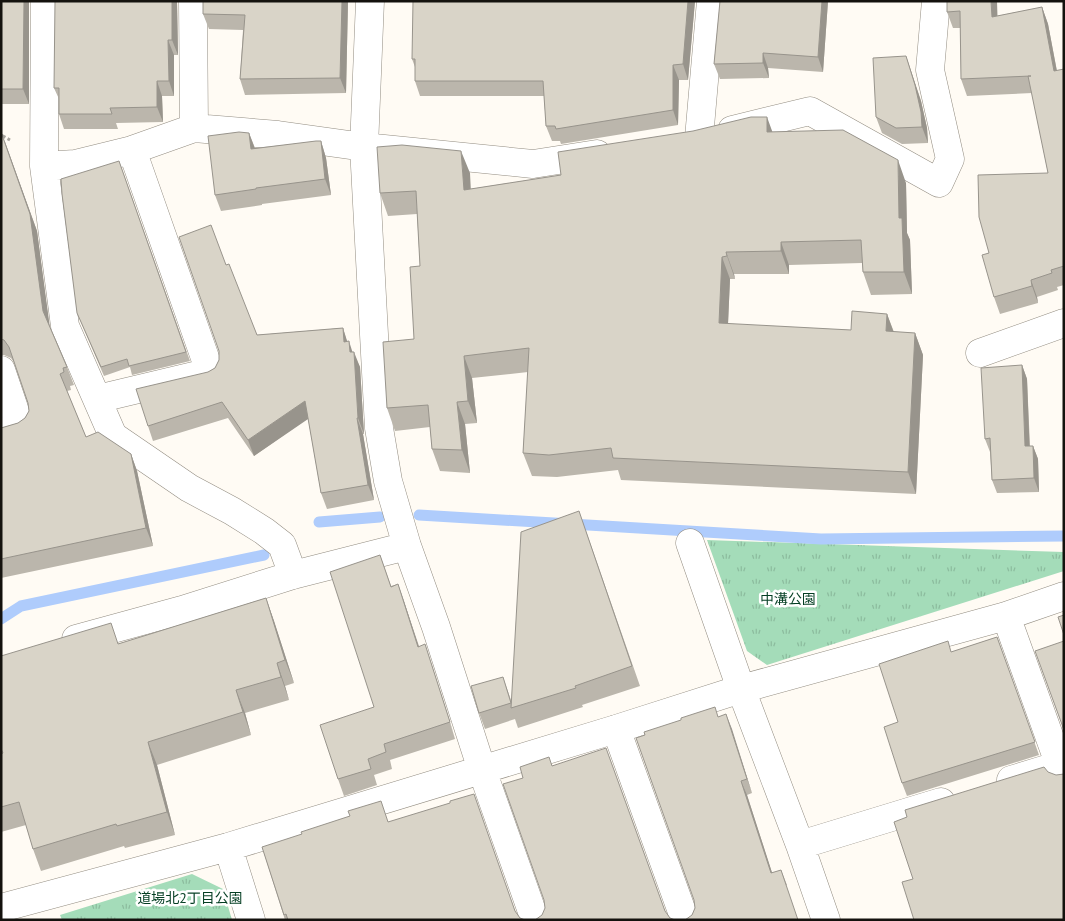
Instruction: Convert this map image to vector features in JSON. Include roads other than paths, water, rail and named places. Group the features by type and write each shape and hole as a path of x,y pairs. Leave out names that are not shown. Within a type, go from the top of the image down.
{"street":[{"path":"44,1 44,166 65,326 113,436 189,488 264,531 282,545 293,575"},
{"path":"193,1 194,128"},
{"path":"370,1 364,147 379,428 388,481 406,546 436,627 482,770 535,920"},
{"path":"710,1 689,139 810,111 939,183 950,159 930,70 936,1"},
{"path":"44,166 74,164 132,150 194,128 278,135 364,147 532,164 621,150"},
{"path":"97,399 210,372 132,150"},
{"path":"980,353 1064,323"},
{"path":"1,370 20,426 1,432"},
{"path":"690,543 741,689 826,920"},
{"path":"52,646 182,610 293,575 406,546"},
{"path":"1,908 228,847 741,689 1006,616 1064,596"},
{"path":"800,845 976,791 1062,771 1006,616"},
{"path":"616,729 685,920"},
{"path":"228,847 251,920"}],"waterway":[{"path":"419,515 821,539 1064,536"},
{"path":"319,522 380,517"},
{"path":"1,619 21,606 264,555"}],"park label":[{"name":"中溝公園","path":"788,599"},
{"name":"道場北2丁目公園","path":"190,898"}]}
